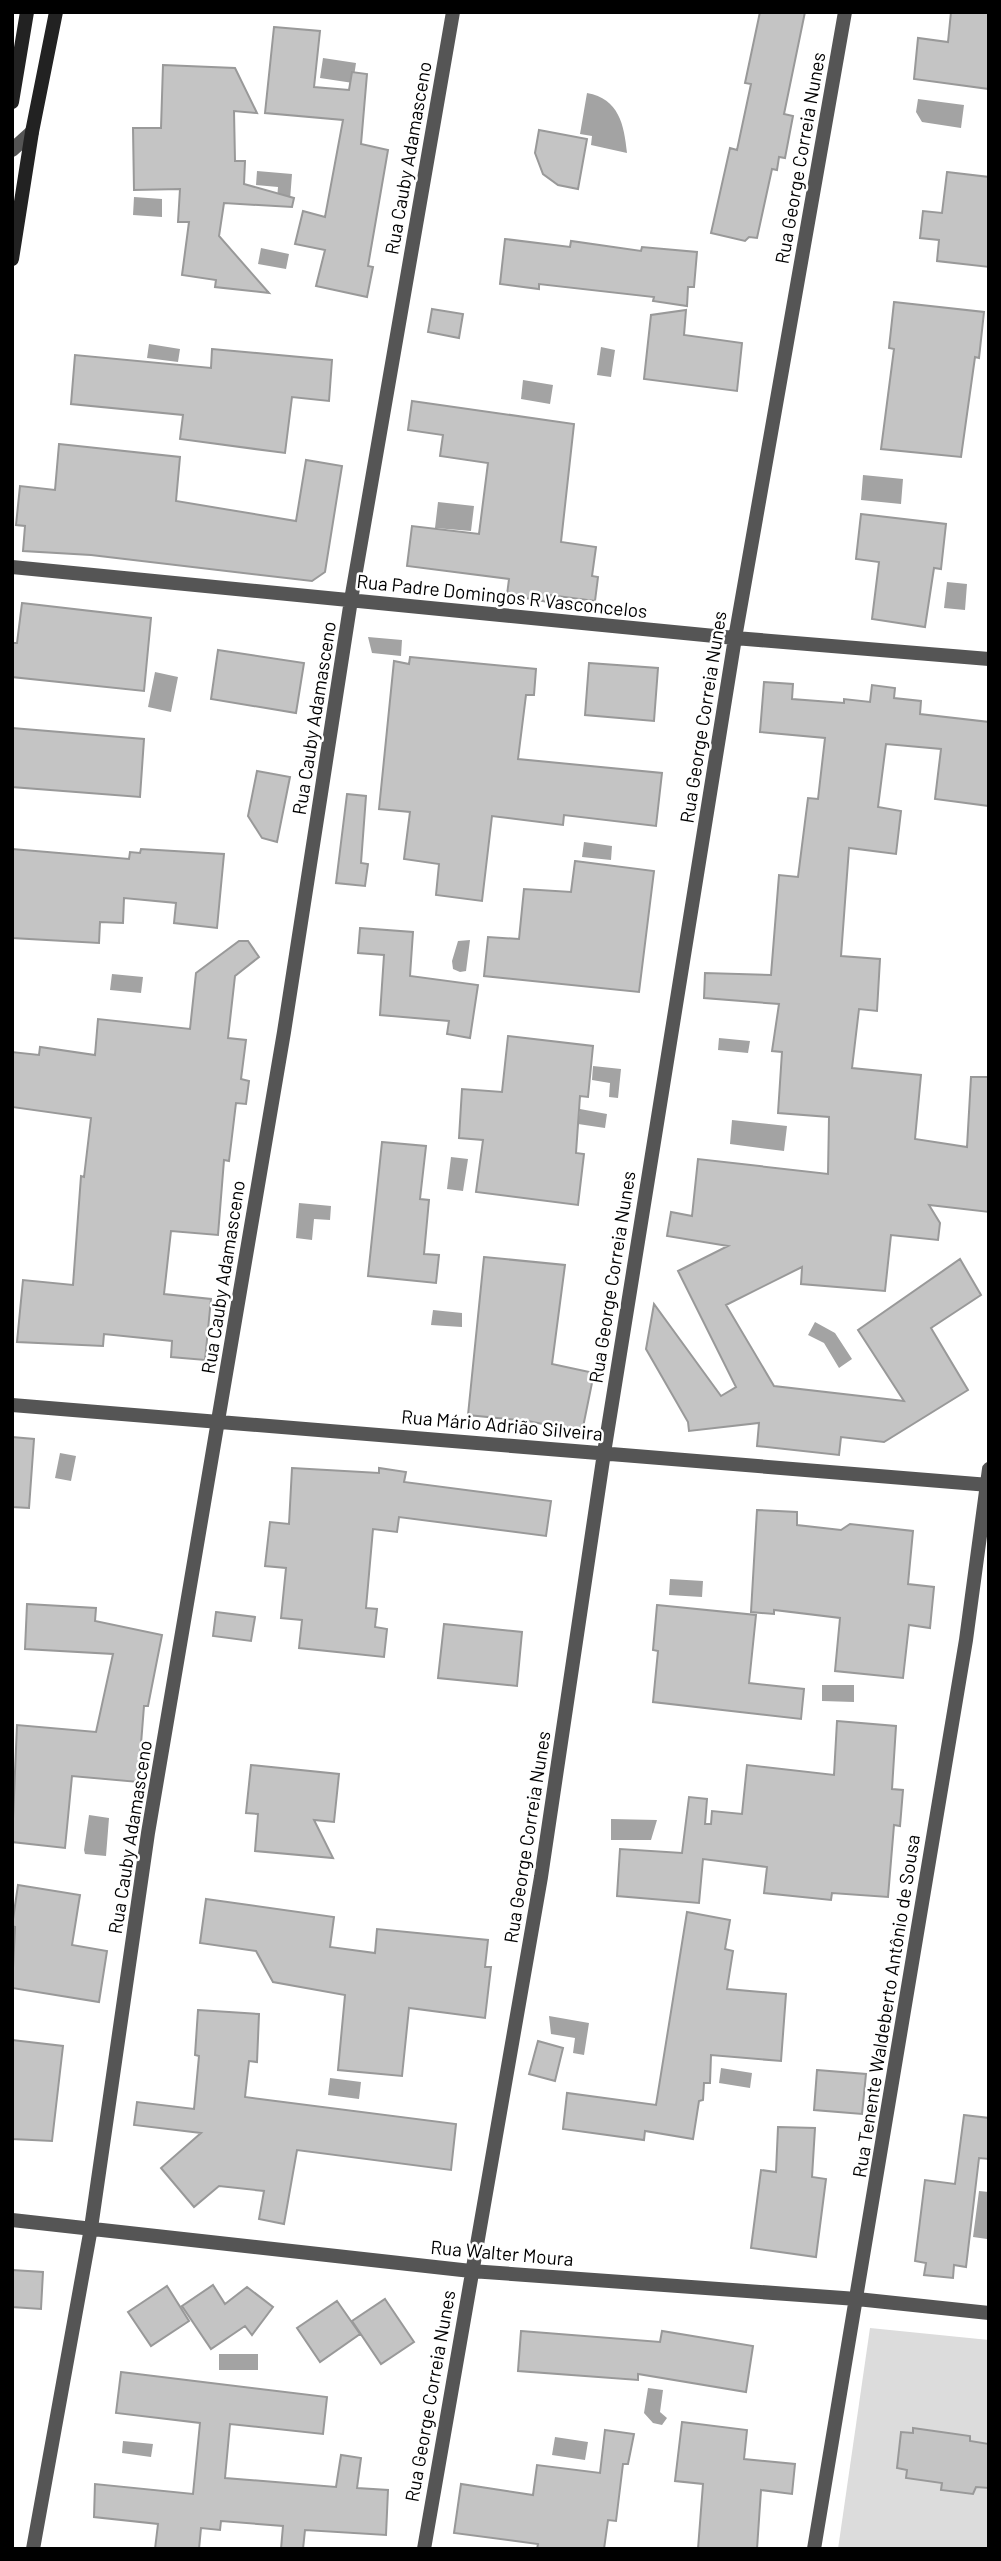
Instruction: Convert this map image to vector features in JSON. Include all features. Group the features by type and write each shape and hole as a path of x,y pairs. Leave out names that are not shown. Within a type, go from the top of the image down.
{"main road":[{"path":"12,102 27,12"},
{"path":"12,259 32,132 56,12"}],"street":[{"name":"Rua Cauby Adamasceno","path":"33,2549 91,2228 148,1833 219,1421 351,600 453,12"},
{"name":"Rua George Correia Nunes","path":"424,2549 541,1877 604,1453 735,638 845,12"},
{"path":"12,150 32,132"},
{"name":"Rua Padre Domingos R Vasconcelos","path":"12,567 735,638 989,659"},
{"name":"Rua Mário Adrião Silveira","path":"12,1405 987,1485"},
{"name":"Rua Tenente Waldeberto Antônio de Sousa","path":"814,2549 966,1640 989,1469"},
{"name":"Rua Walter Moura","path":"12,2220 471,2271 857,2299 989,2313"}],"shaded area":[{"path":"323,58 356,63 353,83 320,78"},
{"path":"587,93 606,101 618,114 627,153 591,145 592,136 580,134"},
{"path":"918,99 964,105 961,128 922,122 916,112"},
{"path":"257,171 292,174 290,200 277,199 278,187 256,185"},
{"path":"134,197 162,199 162,217 133,215"},
{"path":"261,248 289,254 286,269 258,264"},
{"path":"149,344 180,349 178,362 147,358"},
{"path":"601,347 615,350 611,377 597,375"},
{"path":"523,380 553,385 550,404 521,399"},
{"path":"863,475 903,479 901,504 861,500"},
{"path":"438,502 474,506 471,531 435,528"},
{"path":"947,582 967,584 965,610 944,608"},
{"path":"368,637 402,640 401,656 372,653"},
{"path":"155,672 178,677 171,712 148,707"},
{"path":"584,842 612,846 611,860 582,857"},
{"path":"470,940 466,971 453,969 452,961 458,941"},
{"path":"112,974 143,977 141,993 110,990"},
{"path":"719,1038 750,1041 748,1053 718,1050"},
{"path":"593,1066 621,1069 618,1098 609,1097 610,1083 592,1080"},
{"path":"580,1109 607,1114 605,1128 578,1124"},
{"path":"732,1120 787,1126 784,1151 730,1144"},
{"path":"451,1157 468,1159 463,1191 447,1189"},
{"path":"299,1203 331,1206 330,1220 314,1219 312,1240 296,1238"},
{"path":"433,1310 462,1313 462,1327 431,1325"},
{"path":"815,1322 835,1333 852,1359 839,1368 824,1343 808,1335"},
{"path":"60,1453 76,1456 71,1481 55,1478"},
{"path":"670,1579 703,1581 702,1597 669,1595"},
{"path":"822,1685 854,1685 854,1702 822,1701"},
{"path":"89,1815 109,1818 106,1856 85,1854"},
{"path":"611,1819 657,1820 651,1840 611,1840"},
{"path":"549,2016 589,2023 584,2055 573,2053 575,2038 551,2034"},
{"path":"721,2068 752,2073 750,2088 719,2083"},
{"path":"330,2078 361,2082 359,2099 328,2095"},
{"path":"979,2191 989,2192 987,2239 973,2237"},
{"path":"870,2328 989,2340 989,2549 838,2549"},
{"path":"219,2354 258,2354 258,2370 219,2370"},
{"path":"648,2388 663,2390 660,2412 667,2418 662,2425 653,2423 644,2413"},
{"path":"555,2437 588,2442 585,2460 552,2455"},
{"path":"123,2441 153,2444 151,2457 122,2453"}],"building":[{"path":"760,12 805,12 784,114 793,116 785,158 779,157 777,170 772,169 757,238 749,237 745,241 711,233 730,148 737,150 751,84 745,83"},
{"path":"951,12 989,12 989,89 914,79 918,38 948,42"},
{"path":"274,27 320,31 314,87 349,90 352,72 367,74 361,144 388,150 368,266 373,267 367,297 316,286 325,250 295,244 303,211 325,217 343,120 265,113"},
{"path":"163,65 235,68 257,113 234,111 235,161 245,161 244,184 294,198 292,207 224,203 219,236 269,293 215,287 216,280 182,275 189,222 178,222 180,189 134,190 133,128 161,128"},
{"path":"539,130 587,139 578,189 558,185 543,174 535,153"},
{"path":"947,172 989,177 989,267 937,261 939,240 920,238 923,211 942,213"},
{"path":"505,239 570,247 571,241 641,251 642,247 697,252 694,287 688,287 687,306 653,301 654,297 539,284 539,289 500,284"},
{"path":"894,302 984,312 979,358 975,357 961,457 881,449 894,349 889,348"},
{"path":"432,309 463,314 459,338 428,332"},
{"path":"686,310 684,335 742,343 737,391 644,379 651,315"},
{"path":"212,349 332,360 329,401 292,397 285,453 180,439 183,415 71,404 75,355 211,368"},
{"path":"412,401 574,424 561,542 596,547 592,576 598,577 595,601 550,595 549,602 507,595 509,579 407,566 412,526 479,534 488,463 440,456 443,435 408,430"},
{"path":"59,444 180,457 176,501 296,521 306,460 342,466 325,572 312,581 91,555 23,551 25,526 16,525 20,486 55,490"},
{"path":"861,514 946,524 941,569 934,568 925,627 872,619 879,562 856,559"},
{"path":"22,603 151,618 144,691 12,677 12,643 17,643"},
{"path":"218,650 304,663 296,713 211,699"},
{"path":"410,657 536,669 534,695 526,695 518,759 662,773 656,826 564,815 563,825 492,816 482,901 436,895 439,864 404,859 410,812 379,809 394,661 409,664"},
{"path":"589,663 658,668 654,721 585,715"},
{"path":"764,682 793,684 792,699 844,703 844,699 870,702 872,685 895,688 894,698 921,701 920,714 989,722 989,806 935,799 941,749 886,744 878,807 901,811 896,854 849,848 841,956 880,959 877,1011 859,1009 852,1068 921,1075 915,1139 967,1147 971,1077 989,1077 989,1212 929,1205 940,1223 938,1240 891,1235 885,1291 801,1284 802,1267 726,1305 774,1386 904,1401 858,1330 960,1259 981,1295 931,1328 968,1390 884,1442 841,1437 839,1455 757,1446 759,1423 689,1431 688,1422 646,1349 654,1304 721,1396 736,1387 678,1271 728,1246 667,1236 671,1212 692,1216 698,1159 828,1174 829,1117 778,1113 782,1052 772,1051 779,1004 704,998 705,973 771,975 779,875 798,877 808,798 818,799 825,738 760,732"},
{"path":"12,728 144,739 140,797 12,787"},
{"path":"257,771 290,777 277,842 262,838 248,816"},
{"path":"347,794 366,796 361,863 368,864 365,886 336,883"},
{"path":"12,849 129,859 130,852 140,853 141,849 224,854 217,928 174,923 176,903 124,898 123,923 100,922 99,943 12,938"},
{"path":"575,861 654,871 639,992 484,976 488,937 519,939 524,889 571,892"},
{"path":"360,928 413,932 410,976 478,985 470,1038 447,1034 449,1021 380,1015 384,955 358,953"},
{"path":"239,941 248,941 259,957 235,976 228,1038 246,1040 241,1079 249,1081 246,1104 236,1103 229,1161 224,1160 218,1235 171,1231 164,1294 211,1299 205,1360 171,1357 172,1341 104,1334 103,1346 17,1342 23,1280 73,1285 81,1176 84,1177 91,1118 12,1107 12,1052 39,1055 40,1047 95,1055 98,1019 190,1029 196,973"},
{"path":"508,1036 593,1046 588,1097 580,1096 576,1153 584,1154 578,1205 476,1192 483,1140 459,1138 462,1089 502,1092"},
{"path":"382,1142 426,1146 420,1199 429,1200 424,1254 439,1255 436,1283 368,1276"},
{"path":"484,1257 565,1265 552,1364 594,1373 582,1432 528,1421 468,1415"},
{"path":"12,1437 34,1439 29,1508 12,1507"},
{"path":"292,1468 379,1473 379,1468 406,1472 404,1482 551,1501 546,1536 399,1517 397,1532 373,1529 366,1608 377,1609 375,1627 387,1629 384,1657 299,1648 302,1620 281,1618 286,1568 265,1566 270,1522 289,1524"},
{"path":"757,1510 797,1512 797,1525 841,1530 850,1524 913,1531 908,1584 934,1587 930,1628 909,1625 903,1678 835,1671 840,1618 774,1610 774,1614 751,1612"},
{"path":"27,1604 96,1608 95,1621 162,1635 148,1706 144,1706 138,1782 72,1776 65,1848 12,1842 17,1725 96,1732 113,1654 25,1649"},
{"path":"657,1605 756,1615 749,1683 804,1689 801,1719 653,1702 658,1651 653,1650"},
{"path":"216,1612 255,1617 251,1641 213,1636"},
{"path":"444,1624 522,1632 517,1686 438,1678"},
{"path":"837,1721 896,1726 892,1789 903,1790 900,1826 894,1825 888,1897 832,1893 831,1900 764,1893 767,1867 703,1859 699,1903 617,1896 620,1849 682,1853 689,1797 707,1799 705,1824 711,1824 712,1811 742,1814 747,1765 834,1775"},
{"path":"251,1765 339,1774 334,1822 314,1820 333,1858 255,1851 258,1814 246,1813"},
{"path":"18,1885 80,1895 72,1945 107,1951 99,2002 12,1988 15,1927 12,1926"},
{"path":"206,1899 334,1917 330,1947 375,1953 377,1929 488,1940 485,1967 491,1967 485,2018 409,2008 402,2076 338,2070 345,1995 273,1982 256,1951 200,1943"},
{"path":"687,1912 730,1920 725,1949 733,1951 727,1989 786,1994 781,2061 711,2055 710,2083 704,2083 703,2100 699,2101 693,2139 645,2131 644,2140 563,2129 567,2093 656,2105"},
{"path":"198,2010 259,2014 257,2062 249,2061 245,2097 456,2124 451,2170 297,2150 284,2224 259,2219 264,2191 219,2186 194,2207 161,2168 201,2133 134,2125 137,2102 194,2109 199,2056 195,2055"},
{"path":"12,2040 63,2046 52,2141 12,2139"},
{"path":"538,2041 563,2048 555,2081 529,2074"},
{"path":"817,2070 866,2074 862,2114 814,2110"},
{"path":"964,2115 989,2118 989,2159 979,2158 966,2267 954,2265 953,2278 924,2275 926,2263 915,2261 925,2180 955,2184"},
{"path":"778,2127 815,2128 812,2177 826,2179 816,2257 751,2248 761,2170 776,2172"},
{"path":"12,2270 43,2272 41,2309 12,2307"},
{"path":"213,2285 225,2304 247,2287 273,2307 252,2335 245,2326 211,2349 182,2306"},
{"path":"167,2286 189,2321 151,2346 128,2312"},
{"path":"385,2299 414,2342 381,2364 352,2321"},
{"path":"337,2301 360,2334 320,2362 297,2328"},
{"path":"521,2331 660,2342 662,2331 753,2346 746,2392 638,2374 638,2380 518,2371"},
{"path":"121,2372 327,2397 323,2434 230,2424 225,2478 336,2487 341,2455 361,2458 357,2488 388,2490 386,2535 305,2530 303,2549 281,2549 283,2526 221,2521 220,2530 201,2528 199,2549 155,2549 158,2524 94,2517 95,2484 193,2494 200,2423 116,2413"},
{"path":"682,2422 747,2430 744,2459 795,2464 792,2494 761,2490 757,2549 698,2549 703,2484 675,2481"},
{"path":"913,2428 970,2436 970,2441 989,2444 989,2488 976,2487 973,2494 941,2490 942,2483 906,2478 907,2470 897,2468 901,2432 913,2433"},
{"path":"605,2430 634,2434 628,2464 623,2464 616,2521 608,2520 604,2549 537,2549 538,2544 454,2533 461,2484 533,2495 537,2465 600,2473"}]}
